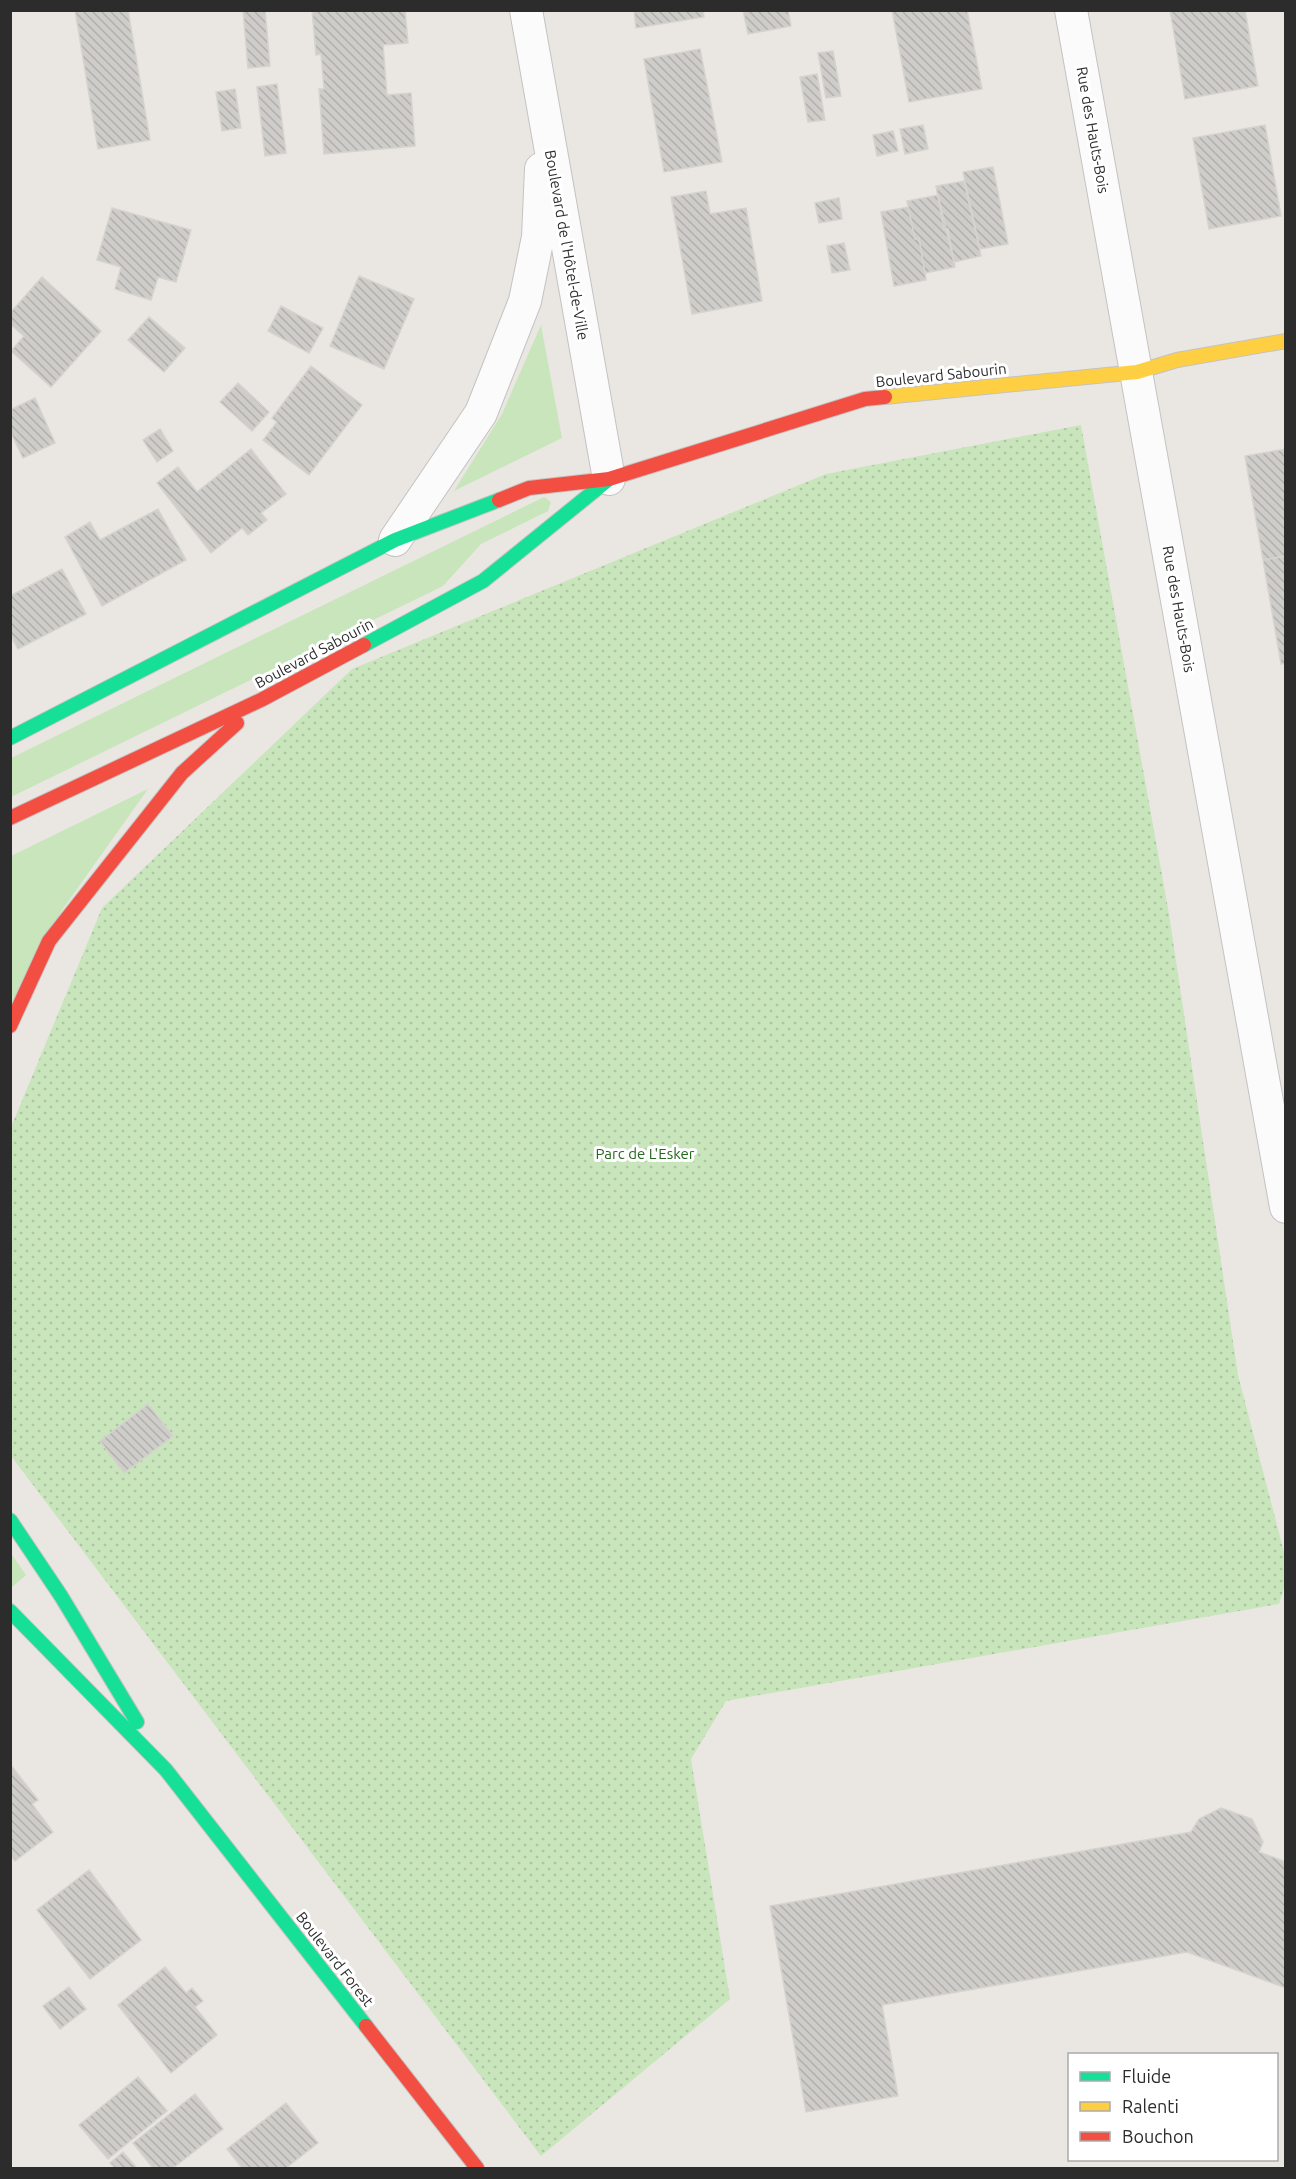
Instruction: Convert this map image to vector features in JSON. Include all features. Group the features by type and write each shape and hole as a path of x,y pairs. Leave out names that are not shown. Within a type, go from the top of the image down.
{"street":[{"name":"Boulevard de l'Hôtel-de-Ville","path":"526,10 609,479"},
{"name":"Rue des Hauts-Bois","path":"1071,10 1286,1207"},
{"path":"395,540 480,413 525,301 538,237 544,114"},
{"name":"Boulevard Sabourin","path":"10,738 395,540 529,488 609,479 865,399 1137,372 1177,360 1286,341"},
{"name":"Boulevard Sabourin","path":"10,818 261,700 483,582 609,479"},
{"path":"10,1026 50,941 182,773 261,700"},
{"name":"Boulevard Forest","path":"10,1520 61,1596 166,1770"},
{"name":"Boulevard Forest","path":"10,1611 166,1770 477,2169"}],"green space":[{"path":"541,325 562,438 454,491 502,414"},
{"name":"Parc de L'Esker","path":"1081,425 1169,914 1238,1375 1285,1556 1285,1585 1279,1604 726,1701 691,1759 730,1999 541,2156 11,1456 11,1127 102,908 352,669 826,474"},
{"path":"544,497 551,502 548,511 481,544 443,586 11,797 11,758"},
{"path":"148,789 62,910 11,1004 11,856"},
{"path":"10,1552 26,1575 12,1587 11,1585"}],"building":[{"path":"75,10 128,10 150,140 98,149"},
{"path":"243,10 265,10 270,66 248,68"},
{"path":"312,10 405,10 408,43 383,45 387,95 411,93 415,146 324,154 319,89 324,89 321,54 316,55"},
{"path":"634,10 703,10 704,17 636,28"},
{"path":"743,10 788,10 791,26 748,34"},
{"path":"892,10 967,10 982,89 909,102"},
{"path":"1170,10 1245,10 1258,86 1185,99"},
{"path":"700,49 722,162 664,172 644,59"},
{"path":"833,51 841,96 826,98 818,53"},
{"path":"817,74 825,120 808,122 800,77"},
{"path":"277,84 286,153 265,156 257,87"},
{"path":"235,89 241,128 222,131 216,92"},
{"path":"923,125 928,149 905,154 900,129"},
{"path":"1265,125 1281,216 1209,229 1193,138"},
{"path":"893,131 898,151 877,156 873,135"},
{"path":"993,167 1008,244 980,249 963,172"},
{"path":"964,181 981,256 954,262 948,229 944,230 936,186"},
{"path":"706,191 710,214 746,208 762,301 692,314 671,197"},
{"path":"938,195 955,267 925,273 919,238 915,239 907,201"},
{"path":"839,198 842,219 819,223 815,203"},
{"path":"908,207 915,239 919,238 926,280 894,286 881,212"},
{"path":"112,208 191,230 176,282 158,277 151,300 115,289 121,267 97,260"},
{"path":"844,243 850,270 832,273 827,246"},
{"path":"359,276 414,299 384,369 330,346"},
{"path":"42,277 101,331 51,387 11,351 24,336 10,324 10,313"},
{"path":"281,306 323,328 309,353 268,331"},
{"path":"149,317 185,348 164,372 128,340"},
{"path":"311,366 362,405 309,475 263,440 277,422 272,418"},
{"path":"238,383 269,412 252,431 220,402"},
{"path":"35,398 55,443 23,458 10,431 10,410"},
{"path":"160,429 173,451 157,462 143,440"},
{"path":"251,449 286,494 261,513 267,520 248,535 242,528 211,553 157,483 178,467 197,492"},
{"path":"1286,449 1286,556 1263,560 1245,456"},
{"path":"158,509 186,560 102,606 65,537 90,522 100,540"},
{"path":"1286,556 1286,663 1281,664 1263,560"},
{"path":"62,569 86,614 18,649 10,634 10,596"},
{"path":"148,1404 173,1436 124,1473 100,1441"},
{"path":"10,1764 38,1800 32,1804 53,1832 15,1861 10,1854"},
{"path":"1221,1808 1252,1819 1263,1842 1259,1852 1286,1862 1286,1988 1187,1952 882,2005 898,2096 806,2112 770,1906 1191,1832 1199,1819"},
{"path":"89,1870 141,1940 90,1979 37,1910"},
{"path":"165,1967 186,1993 192,1988 203,2001 195,2007 217,2035 171,2073 118,2005"},
{"path":"69,1987 86,2009 60,2029 43,2006"},
{"path":"138,2077 167,2111 108,2159 79,2125"},
{"path":"195,2094 223,2129 173,2168 156,2166 153,2168 133,2143"},
{"path":"286,2103 318,2143 286,2168 242,2168 227,2149"},
{"path":"123,2152 136,2167 115,2168 110,2163"}],"traffic: fast":[{"path":"364,645 483,581 609,479"},
{"path":"10,738 395,540 499,500"},
{"path":"10,1520 61,1596 137,1722"},
{"path":"10,1611 166,1770 366,2026"}],"traffic: slow":[{"path":"885,397 1137,372 1177,360 1286,341"}],"traffic: jam":[{"path":"499,500 529,488 609,479 865,399 885,397"},
{"path":"10,818 261,700 364,645"},
{"path":"10,1026 49,941 182,773 237,723"},
{"path":"366,2026 477,2168"}]}
